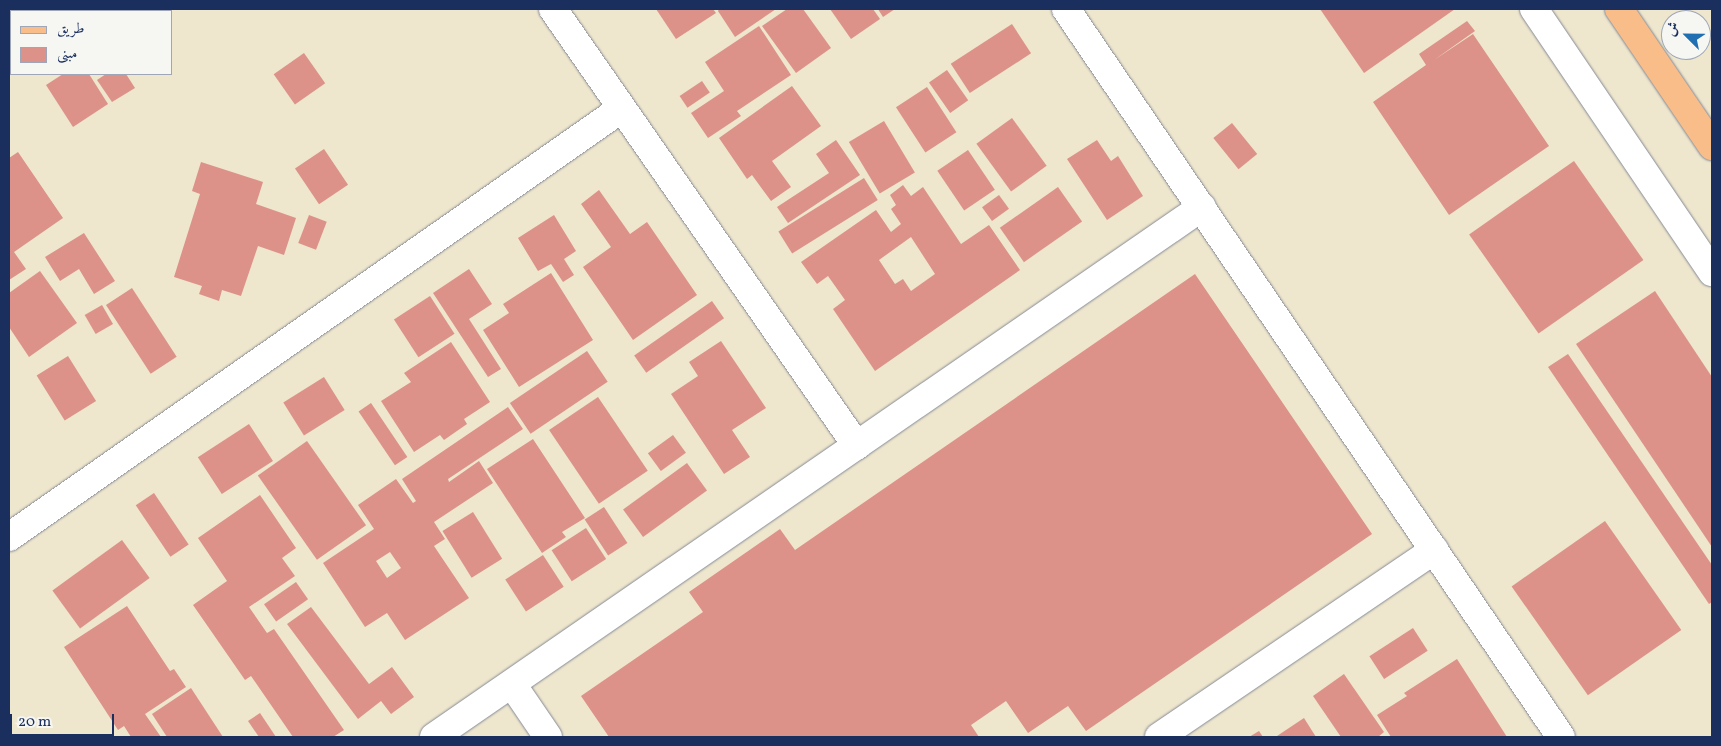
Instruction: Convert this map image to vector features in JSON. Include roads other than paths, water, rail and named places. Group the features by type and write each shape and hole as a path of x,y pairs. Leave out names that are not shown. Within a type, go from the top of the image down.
{"main road":[{"path":"1619,9 1712,146"}],"street":[{"path":"553,9 857,446"},
{"path":"1066,9 1561,737"},
{"path":"1534,9 1712,272"},
{"path":"9,537 621,109"},
{"path":"434,737 1202,207"},
{"path":"1159,737 1434,550"},
{"path":"512,684 548,737"}]}
